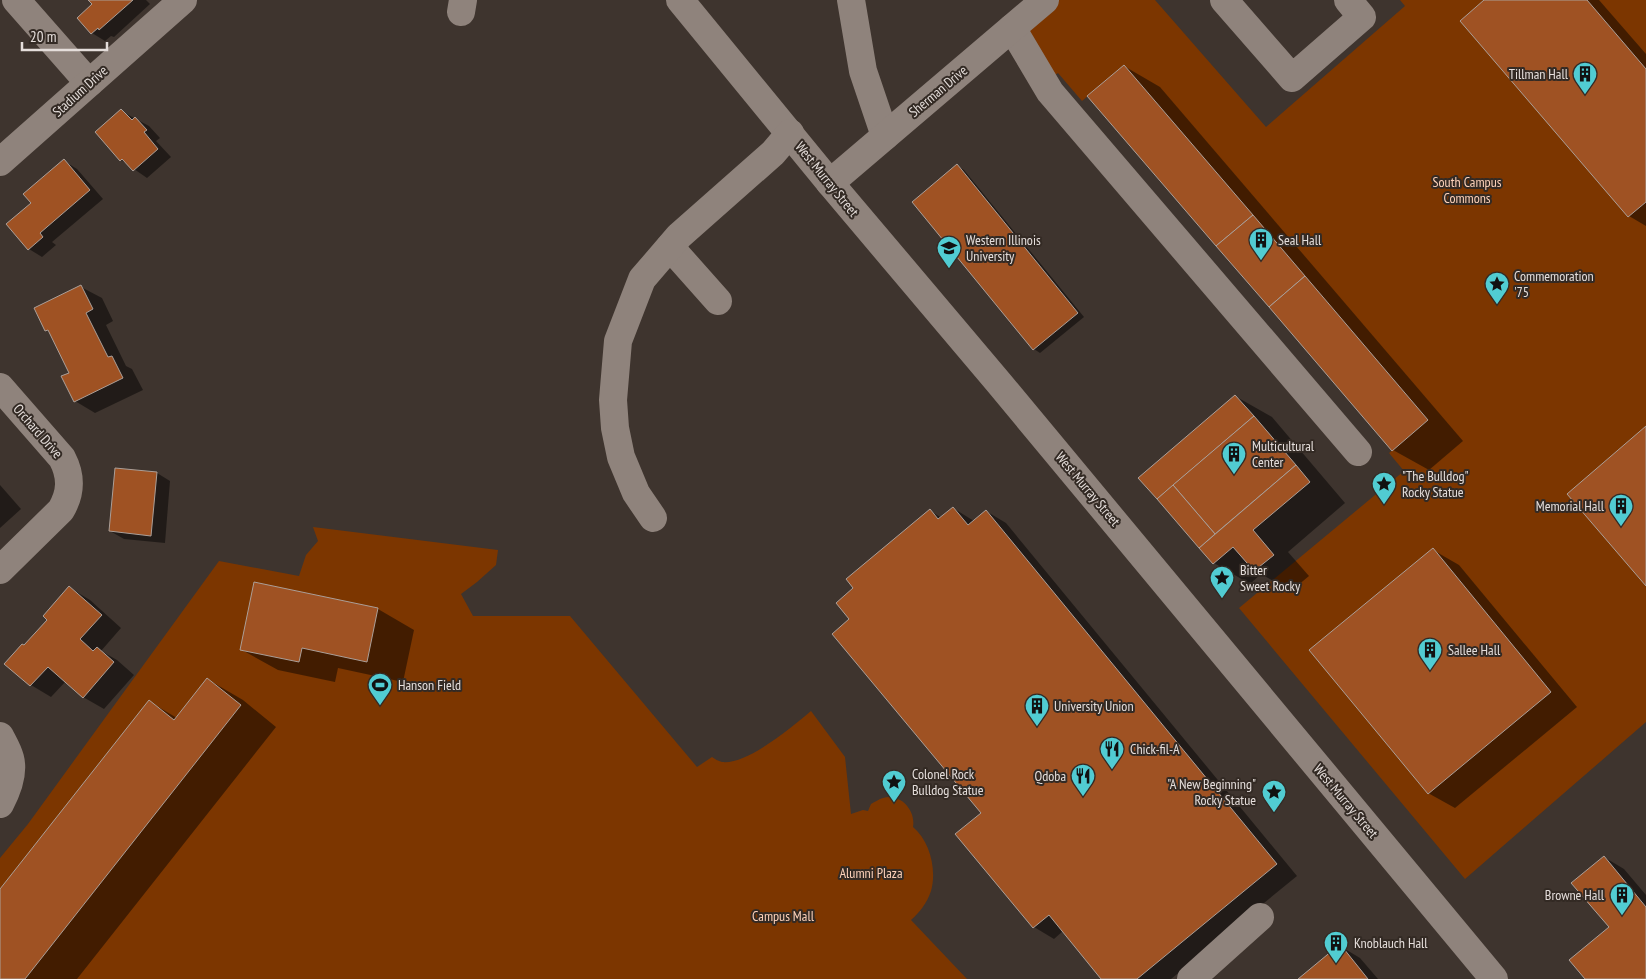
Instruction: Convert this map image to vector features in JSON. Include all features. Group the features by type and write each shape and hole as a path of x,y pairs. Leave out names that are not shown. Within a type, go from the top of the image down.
{"street":[{"path":"16,0 89,83"},
{"name":"Stadium Drive","path":"0,162 183,0"},
{"name":"West Murray Street","path":"680,0 830,183 1006,390 1494,979"},
{"path":"851,0 862,71 885,136"},
{"name":"Sherman Drive","path":"830,183 1046,0"},
{"path":"1224,0 1292,78 1362,16 1348,0"},
{"path":"1012,28 1050,92 1358,452"},
{"path":"653,518 636,492 621,457 615,428 613,400 618,341 642,279 679,236 772,153 790,133"},
{"path":"670,247 718,301"},
{"name":"Orchard Drive","path":"0,387 62,458 68,468 70,479 70,490 61,510 0,570"},
{"path":"0,736 10,757 11,769 6,791 0,804"},
{"path":"1192,979 1260,916"}],"green space":[{"name":"South Campus Commons","path":"1045,0 1155,0 1266,127 1405,6 1400,0 1646,0 1646,722 1465,879 1239,608 1404,471 1389,453 1428,420 1124,65 1082,101 1058,73 1045,82 1012,28"},
{"name":"Hanson Field","path":"313,527 498,550 496,565 461,594 473,616 570,616 697,767 712,757 722,762 744,758 769,744 811,711 845,757 851,814 863,810 868,811 871,804 882,798 889,797 901,800 909,809 912,815 913,827 924,840 931,856 933,874 931,891 920,910 911,920 967,979 0,979 0,858 28,824 219,561 299,576 306,555 318,541"}],"building":[{"path":"88,0 133,0 99,30 98,28 91,34 77,18 92,4"},
{"name":"Tillman Hall","path":"1484,0 1587,0 1646,69 1646,202 1628,217 1460,21"},
{"path":"1124,65 1253,215 1216,246 1087,96"},
{"path":"121,109 132,120 135,117 147,130 144,132 158,149 133,171 122,159 120,161 95,132"},
{"path":"64,159 90,190 40,233 43,237 28,250 6,224 31,203 23,194"},
{"path":"957,164 1078,313 1033,350 912,202"},
{"name":"Seal Hall","path":"1253,215 1305,276 1269,307 1216,246"},
{"path":"1305,276 1428,420 1392,451 1269,307"},
{"path":"81,285 93,309 86,313 108,357 112,356 123,378 74,402 61,376 69,373 48,330 45,331 34,308"},
{"path":"1235,395 1254,416 1157,499 1138,478"},
{"name":"Multicultural Center","path":"1254,416 1296,465 1215,534 1173,485"},
{"name":"Memorial Hall","path":"1646,426 1646,586 1567,494"},
{"path":"1296,465 1310,482 1253,530 1274,555 1254,571 1233,547 1213,564 1199,548"},
{"path":"115,468 157,472 151,536 109,531"},
{"path":"1173,485 1215,534 1199,548 1157,499"},
{"name":"University Union","path":"953,507 968,525 986,510 1277,864 1137,979 1101,979 1049,915 1033,928 955,834 981,813 832,634 849,619 836,603 853,588 846,579 930,509 938,519"},
{"name":"Sallee Hall","path":"1433,548 1551,692 1428,794 1309,650"},
{"path":"254,582 378,608 367,662 302,648 299,662 240,650"},
{"path":"69,586 102,615 80,639 93,651 97,647 114,662 83,698 48,667 30,686 4,664 47,620 43,616"},
{"path":"207,678 241,705 25,979 0,979 0,889 149,700 174,720"},
{"name":"Browne Hall","path":"1604,856 1646,907 1646,979 1585,979 1569,960 1609,927 1571,883"},
{"name":"Knoblauch Hall","path":"1340,944 1368,979 1298,979 1333,950"}],"place":[{"name":"Tillman Hall","path":"1585,95"},
{"name":"Seal Hall","path":"1261,261"},
{"name":"Western Illinois University","path":"949,269"},
{"name":"Commemoration '75","path":"1497,305"},
{"name":"Multicultural Center","path":"1234,475"},
{"name":"\"The Bulldog\" Rocky Statue","path":"1384,505"},
{"name":"Memorial Hall","path":"1621,527"},
{"name":"Bitter Sweet Rocky","path":"1222,599"},
{"name":"Sallee Hall","path":"1430,671"},
{"name":"Hanson Field","path":"380,706"},
{"name":"University Union","path":"1037,727"},
{"name":"Chick-fil-A","path":"1112,770"},
{"name":"Qdoba","path":"1083,797"},
{"name":"Colonel Rock Bulldog Statue","path":"894,803"},
{"name":"\"A New Beginning\" Rocky Statue","path":"1274,813"},
{"name":"Browne Hall","path":"1622,916"},
{"name":"Knoblauch Hall","path":"1336,964"}],"park label":[{"name":"Alumni Plaza","path":"871,873"},
{"name":"Campus Mall","path":"783,916"}]}
